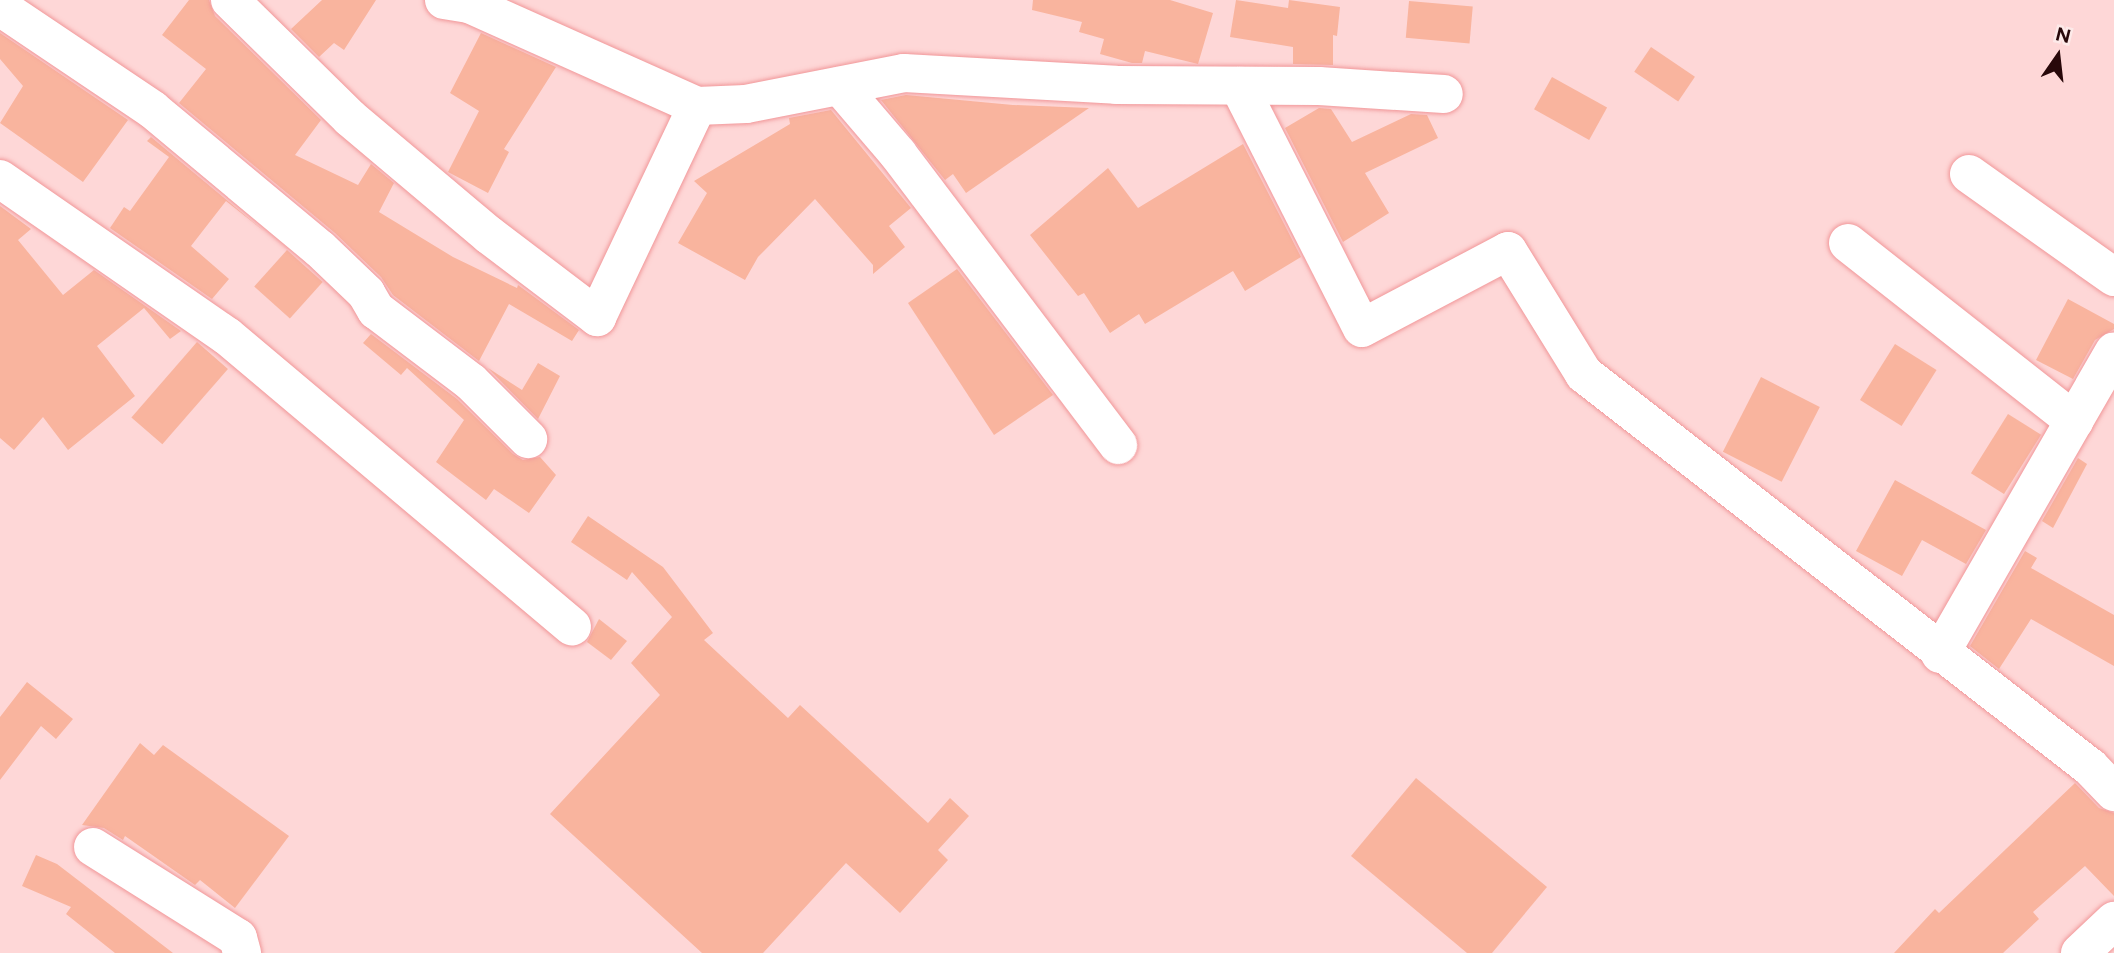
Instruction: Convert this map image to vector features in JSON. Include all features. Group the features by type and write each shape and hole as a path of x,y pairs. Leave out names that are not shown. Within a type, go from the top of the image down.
{"street":[{"path":"230,0 350,118 488,234 597,317 696,106"},
{"path":"444,0 469,4 696,106 747,104 904,73 1116,85 1238,86 1444,94"},
{"path":"0,7 153,110 320,249 366,293 376,310 471,382 528,439"},
{"path":"840,86 906,164 1118,444"},
{"path":"1238,86 1362,328 1508,251 1584,374 1940,654 2090,767 2114,792"},
{"path":"1969,174 2114,277"},
{"path":"0,178 227,336 572,628"},
{"path":"1848,243 2074,421"},
{"path":"1940,654 2114,351"},
{"path":"93,847 238,938 242,953"}],"building":[{"path":"189,0 209,0 215,16 321,120 295,155 358,185 371,164 394,183 379,212 453,257 517,288 518,285 579,330 572,341 509,304 479,361 393,295 381,277 335,233 179,103 206,69 162,35"},
{"path":"322,0 376,0 344,50 334,43 319,57 291,29"},
{"path":"1033,0 1170,0 1213,13 1198,64 1145,51 1142,63 1132,63 1100,54 1104,39 1079,32 1082,22 1032,10"},
{"path":"1236,0 1288,8 1289,0 1340,7 1337,36 1333,35 1333,65 1293,64 1293,47 1230,37"},
{"path":"1409,1 1473,7 1470,43 1406,38"},
{"path":"0,33 128,120 83,182 0,123 23,86 0,59"},
{"path":"481,33 556,67 504,149 509,152 488,193 448,172 479,111 450,93"},
{"path":"1651,47 1695,77 1678,102 1634,72"},
{"path":"1552,77 1607,108 1589,140 1534,109"},
{"path":"906,95 1013,105 1089,108 966,193 953,174 945,180 881,100"},
{"path":"1319,108 1331,109 1352,142 1411,114 1427,115 1438,138 1365,173 1389,213 1343,242 1285,128"},
{"path":"831,110 911,208 889,226 905,247 873,274 873,265 815,199 758,257 745,280 678,243 707,193 694,181 790,124 789,118"},
{"path":"151,137 265,232 226,201 191,246 229,279 212,299 110,228 124,207 130,211 169,157 147,141"},
{"path":"1243,144 1301,257 1245,291 1233,271 1145,324 1139,314 1110,333 1084,293 1078,296 1030,235 1108,168 1138,208"},
{"path":"0,206 31,229 18,240 63,295 94,270 181,331 170,339 144,308 97,346 135,396 68,450 43,417 14,450 0,438"},
{"path":"287,250 323,282 290,319 254,286"},
{"path":"957,269 1053,395 994,435 908,303"},
{"path":"2068,299 2114,324 2114,329 2095,340 2073,379 2036,360"},
{"path":"371,334 457,399 513,454 523,460 540,457 556,475 529,513 494,489 486,500 436,462 464,420 407,368 401,375 363,343"},
{"path":"197,342 228,369 162,444 131,417"},
{"path":"1895,344 1937,370 1902,426 1860,400"},
{"path":"538,363 560,376 538,419 488,368 522,390"},
{"path":"1761,377 1820,407 1782,482 1723,452"},
{"path":"2008,414 2041,435 2004,494 1971,473"},
{"path":"2078,458 2087,464 2053,528 2042,521"},
{"path":"1895,480 1986,530 1966,564 1922,540 1902,576 1856,551"},
{"path":"588,516 663,567 713,633 704,640 788,718 800,705 928,823 950,798 969,816 938,850 948,860 900,913 846,863 763,953 702,953 550,814 660,695 631,663 672,617 632,572 627,580 571,542"},
{"path":"2025,551 2037,558 2031,568 2114,615 2114,666 2031,619 1999,669 1970,646"},
{"path":"599,619 627,641 611,660 587,642"},
{"path":"27,682 73,719 56,739 41,726 0,780 0,717"},
{"path":"140,743 154,755 163,745 289,836 235,908 200,880 195,885 125,836 123,840 104,828 82,825"},
{"path":"1416,778 1547,887 1492,953 1467,953 1351,856"},
{"path":"2075,783 2099,808 2114,813 2114,896 2085,866 2033,912 2039,919 2003,953 1894,953 1935,909 1939,913"},
{"path":"36,855 57,864 173,953 115,953 66,914 71,907 22,886"}]}
